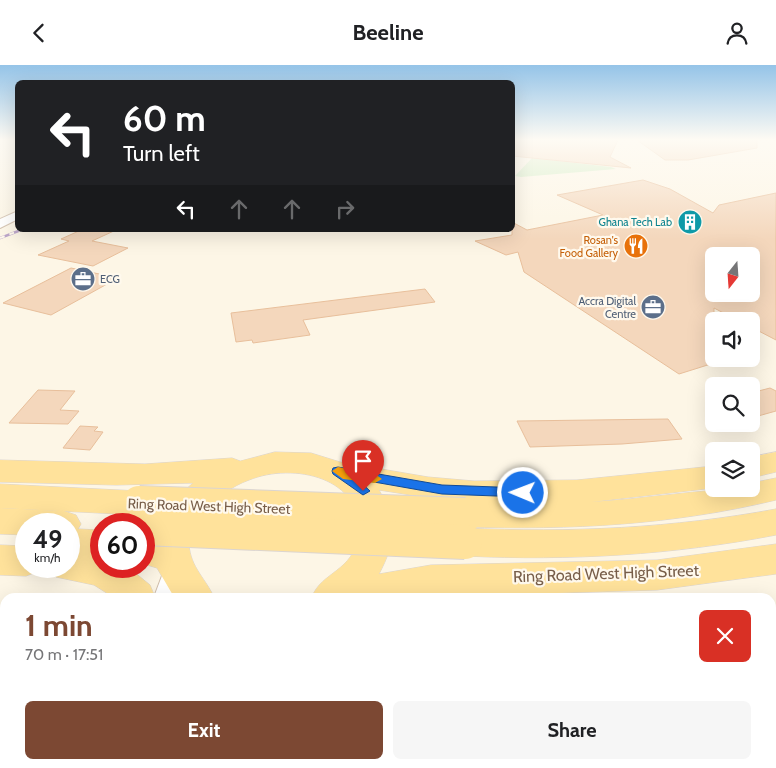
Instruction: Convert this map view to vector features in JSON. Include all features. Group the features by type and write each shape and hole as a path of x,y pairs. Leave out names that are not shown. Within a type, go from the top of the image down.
{"main road":[{"path":"0,471 115,476 160,475 298,461 416,486 484,492 613,490 705,478"},
{"path":"760,466 776,462"},
{"path":"171,575 172,544 175,529 181,516 202,492 220,479 248,467"},
{"path":"336,593 351,582 364,567 373,550 376,534 376,518 371,503 352,480 338,471"},
{"name":"Ring Road West High Street","path":"0,482 202,492"},
{"name":"Ring Road West High Street","path":"155,528 465,528 580,516 660,511 734,499 776,489"},
{"name":"Ring Road West High Street","path":"0,496 276,509 606,543 673,539 734,531 776,522"},
{"path":"0,521 15,522"},
{"path":"0,538 15,539"},
{"name":"Ring Road West High Street","path":"364,593 399,585 431,581 657,575 776,559"},
{"path":"0,560 15,561"},
{"path":"80,567 102,571 126,588"}],"street":[{"path":"0,223 15,216"}],"green space":[{"path":"518,173 571,173 521,177 515,176"}],"building":[{"path":"643,180 670,189 713,213 719,205 776,193 776,340 760,332 760,312 722,312 714,308 714,312 705,312 705,366 679,374 524,272 518,252 506,255 475,241 512,235 512,232 515,232 515,224 527,230 603,215 557,195"},
{"path":"77,232 112,232 92,241 128,248 93,266 38,255 69,241 61,239"},
{"path":"71,268 118,278 51,315 3,303"},
{"path":"425,289 435,302 303,320 310,335 253,343 252,340 236,342 231,313"},
{"path":"770,388 776,391 776,411 760,415 760,391"},
{"path":"38,390 75,391 60,410 79,411 68,424 9,423"},
{"path":"668,419 682,439 622,444 530,447 517,421"},
{"path":"80,426 98,427 94,431 103,432 90,450 63,448"}],"railway":[{"path":"0,238 16,232"}],"slow traffic":[{"path":"343,474 338,471 375,479"}],"place":[{"name":"Ghana Tech Lab","path":"690,222"},
{"name":"Rosan's Food Gallery","path":"636,246"},
{"name":"ECG","path":"83,279"},
{"name":"Accra Digital Centre","path":"653,307"}],"route":[{"path":"363,491 352,480 338,471 442,490 523,493"}]}
